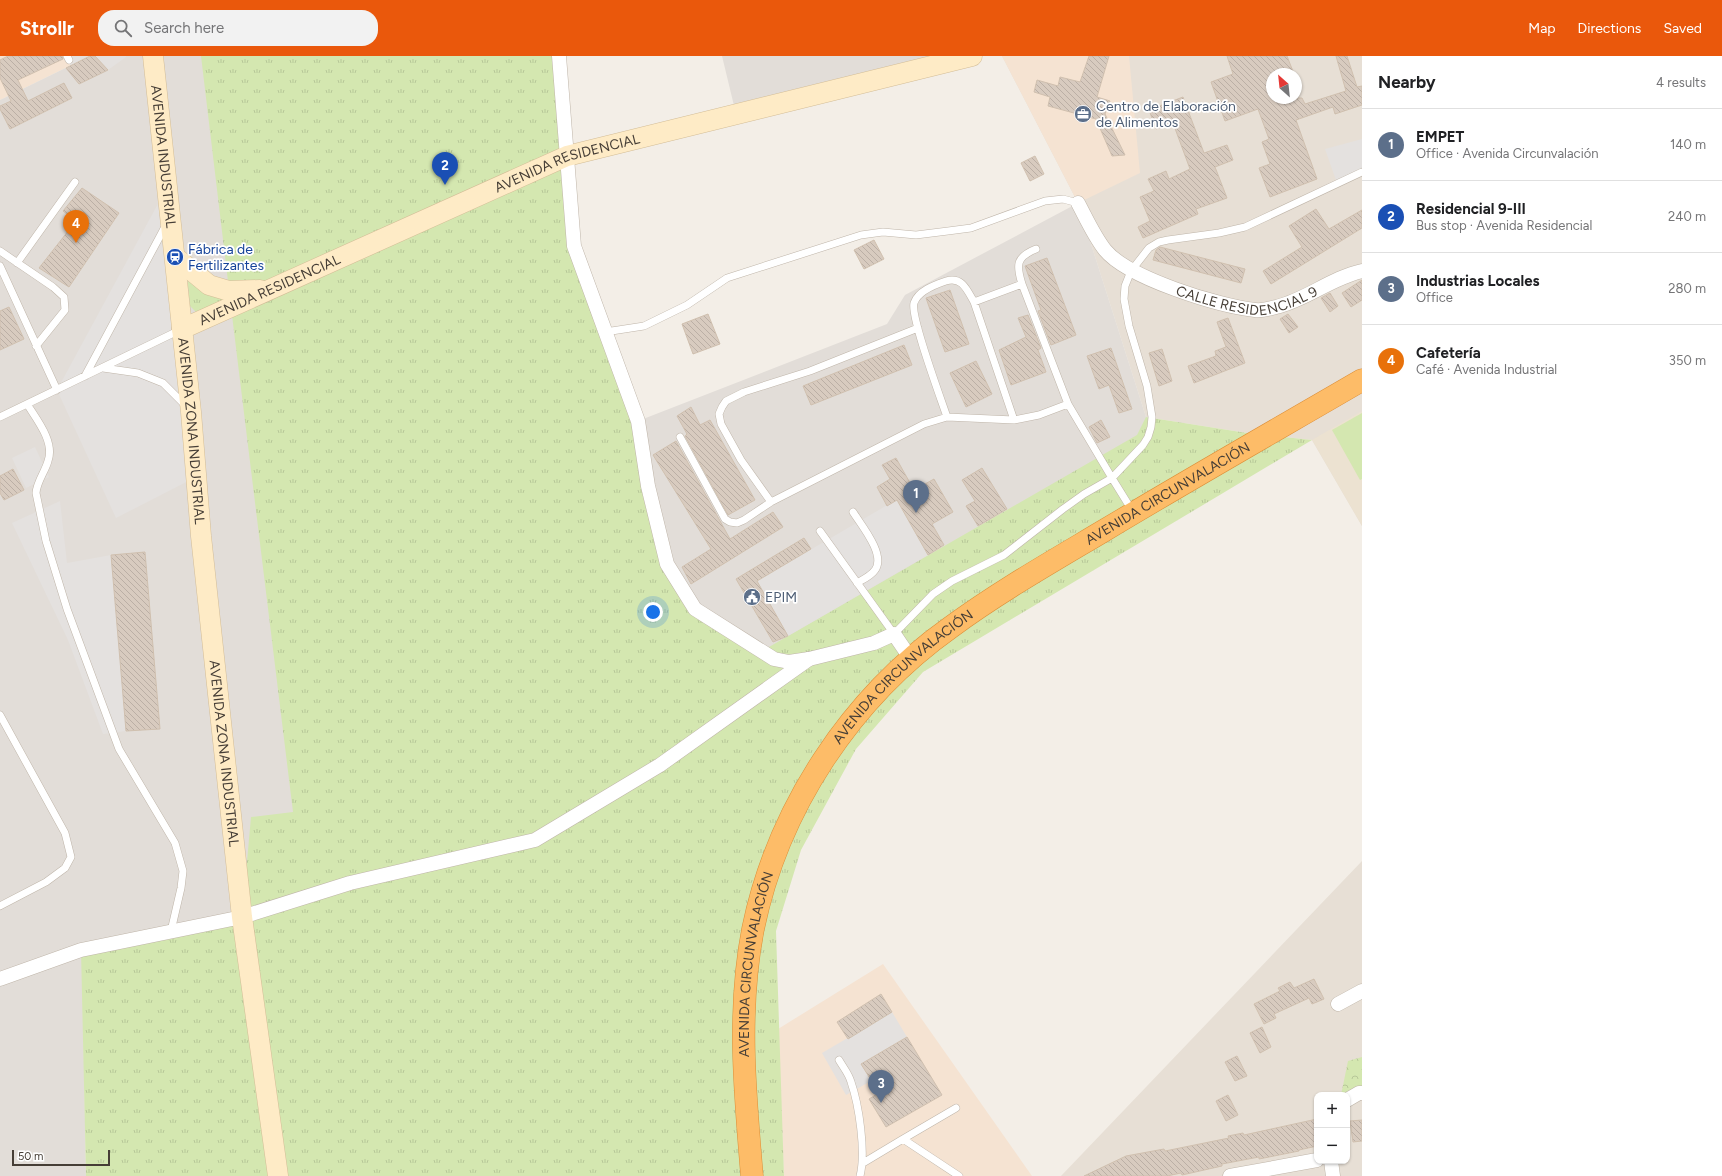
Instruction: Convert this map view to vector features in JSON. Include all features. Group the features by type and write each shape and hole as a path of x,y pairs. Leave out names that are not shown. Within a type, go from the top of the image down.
{"highway":[{"name":"AVENIDA CIRCUNVALACIÓN","path":"752,1176 744,1070 744,1019 748,965 753,929 765,884 794,811 823,760 866,701 911,659 948,628 986,603 1134,513 1362,380"}],"main road":[{"name":"AVENIDA INDUSTRIAL","path":"153,56 170,218 176,257 182,329"},
{"name":"AVENIDA RESIDENCIAL","path":"182,329 567,156 972,56"},
{"path":"176,257 209,285 229,291 268,290"},
{"name":"AVENIDA ZONA INDUSTRIAL","path":"182,329 191,412 201,536 242,917 278,1176"}],"street":[{"path":"559,56 574,246 638,421 648,486 667,564 695,609 774,659 789,662 809,659 874,643 894,634 911,659"},
{"name":"CALLE RESIDENCIAL 9","path":"1078,203 1106,251 1131,271 1194,296 1230,306 1266,310 1286,304 1340,278 1362,271"},
{"path":"765,691 774,674 774,659"},
{"path":"0,979 82,950 242,917 350,883 535,840 660,765 809,659"},
{"path":"1338,1004 1362,991"},
{"path":"1350,1098 1359,1093 1362,1093"},
{"path":"1230,1176 1314,1161"},
{"path":"1331,1164 1333,1176"}],"lane":[{"path":"820,531 894,634 932,594 952,581 1004,555 1068,505 1112,478 1143,445 1148,437 1152,417 1148,386 1125,311 1124,299 1125,286 1131,271 1149,248 1159,242 1219,233 1245,227 1362,172"},
{"path":"17,263 75,182"},
{"path":"605,332 644,326 687,305 727,278 861,235 883,232 916,234 948,232 971,228 1045,201 1063,199 1078,203"},
{"path":"85,376 170,218"},
{"path":"1036,249 1021,257 1018,263 1018,270 1022,284 1068,404 1134,513"},
{"path":"0,251 53,287 64,297 65,310 36,346"},
{"path":"0,266 57,390"},
{"path":"947,417 918,328 914,304 917,297 928,288 950,280 959,281 965,286 974,302 1014,420"},
{"path":"974,302 1022,284"},
{"path":"771,502 741,460 721,424 719,414 726,401 744,392 810,371 918,328"},
{"path":"0,417 182,329"},
{"path":"103,368 138,373 163,383 191,412"},
{"path":"27,404 43,430 50,451 49,460 37,486 36,493 46,541 67,609 119,749 175,844 183,871 181,888 171,931"},
{"path":"680,438 725,519 730,522 737,523 771,502 924,424 947,417 1014,420 1039,415 1068,404"},
{"path":"853,512 874,545 879,563 874,572 857,583"},
{"path":"0,715 65,832 71,858 65,868 46,882 0,906"},
{"path":"839,1060 851,1081 857,1109 863,1163 860,1176"},
{"path":"863,1163 956,1108"},
{"path":"903,1139 959,1176"}],"shaded area":[{"path":"0,56 90,56 0,100"},
{"path":"66,56 126,57 108,70 79,84"},
{"path":"90,56 559,56 574,246 638,421 887,324 905,295 1078,203 1146,417 1148,437 535,840 82,950 86,1176 0,1176 0,100"},
{"path":"722,56 972,56 736,114"},
{"path":"1002,56 1362,56 1362,526 1312,440 1247,433 1146,417 1078,203"},
{"name":"Centro de Elaboración de Alimentos","path":"1002,56 1129,56 1140,173 1078,203"},
{"path":"1362,139 1362,172 1337,183 1325,149"},
{"path":"166,189 200,475 116,518 57,390"},
{"path":"1362,411 1362,526 1312,440"},
{"path":"35,447 49,477 26,488 12,458"},
{"path":"896,500 928,555 788,636 757,581"},
{"path":"60,501 67,563 111,555 126,731 103,734 68,640 12,523"},
{"path":"1362,861 1362,1176 1061,1176"},
{"path":"883,964 1032,1176 784,1176 778,1029"},
{"path":"892,1012 907,1037 861,1064 871,1081 846,1095 822,1053"}],"green space":[{"path":"201,56 557,56 574,246 638,421 658,527 695,609 762,651 1137,435 1146,417 1247,433 1312,440 923,672 856,749 801,850 776,931 784,1176 86,1176 81,950 242,917 251,817 293,812 230,299 196,312 190,306 187,276 230,298"},
{"path":"1362,413 1362,479 1360,480 1332,430"},
{"path":"1362,1057 1362,1089 1350,1092 1342,1092 1348,1061"}],"building":[{"path":"8,56 62,56 63,59 18,80 28,101 64,83 72,98 10,129 0,109 0,106 11,101 0,78 0,60"},
{"path":"90,56 95,56 108,70 79,84 66,68"},
{"path":"1089,56 1109,56 1097,97 1110,101 1105,114 1125,155 1112,156 1096,119 1048,106 1050,97 1034,92 1037,80 1058,86 1060,77 1080,82"},
{"path":"1227,56 1287,56 1292,68 1266,68 1266,104 1302,104 1302,98 1305,104 1346,91 1336,56 1347,56 1357,87 1362,86 1362,105 1335,114 1333,107 1296,120 1317,179 1270,197 1259,168 1270,164 1262,142 1269,139 1258,109 1225,121 1211,82 1233,74"},
{"path":"1183,97 1204,153 1227,145 1233,160 1215,167 1227,198 1196,209 1198,214 1143,238 1138,227 1150,221 1140,197 1154,191 1148,179 1166,171 1169,179 1190,169 1173,123 1156,129 1149,110"},
{"path":"1035,156 1044,174 1030,181 1021,163"},
{"path":"82,188 119,213 69,287 39,268 76,221 63,211"},
{"path":"1316,209 1329,229 1362,210 1362,228 1271,284 1263,271 1302,247 1289,226"},
{"path":"874,240 884,259 864,269 854,250"},
{"path":"1160,247 1245,269 1241,283 1153,260 1156,250"},
{"path":"1047,258 1076,335 1051,345 1038,311 1041,310 1025,266"},
{"path":"1362,280 1362,300 1351,307 1342,293"},
{"path":"950,290 969,344 945,352 926,298"},
{"path":"1330,293 1338,306 1330,312 1321,298"},
{"path":"9,307 24,339 0,350 0,311"},
{"path":"708,314 720,344 693,354 682,324"},
{"path":"1288,314 1298,327 1289,333 1280,319"},
{"path":"1028,315 1041,348 1038,350 1046,372 1011,385 999,350 1026,337 1018,318"},
{"path":"1228,318 1245,363 1194,383 1188,366 1216,356 1215,351 1226,347 1217,322"},
{"path":"904,345 912,365 811,405 803,386"},
{"path":"1111,348 1132,409 1119,413 1109,385 1099,389 1087,356"},
{"path":"1162,349 1172,381 1159,386 1149,353"},
{"path":"976,361 992,394 966,407 950,373"},
{"path":"691,407 700,425 710,420 755,500 728,515 685,436 687,434 677,416"},
{"path":"1101,420 1110,437 1097,443 1089,427"},
{"path":"676,441 730,539 773,512 783,527 691,584 682,567 711,549 653,455"},
{"path":"896,458 914,490 934,479 953,512 932,524 944,545 928,555 897,500 887,506 877,487 890,479 882,465"},
{"path":"982,468 1007,509 978,526 966,506 975,501 962,480"},
{"path":"13,469 24,490 4,500 0,493 0,476"},
{"path":"804,538 811,549 757,581 788,636 773,642 736,579"},
{"path":"145,552 160,729 126,731 111,555"},
{"path":"1314,979 1324,999 1312,1004 1309,998 1274,1014 1276,1018 1264,1024 1254,1004 1280,991 1278,988 1290,982 1294,988"},
{"path":"881,994 892,1012 848,1039 837,1022"},
{"path":"1262,1027 1271,1047 1260,1053 1250,1033"},
{"path":"907,1037 942,1095 886,1127 869,1099 879,1093 861,1064"},
{"path":"1237,1056 1247,1076 1235,1081 1225,1062"},
{"path":"1228,1095 1238,1115 1226,1121 1216,1101"},
{"path":"1314,1120 1314,1147 1299,1151 1259,1159 1259,1157 1222,1164 1222,1166 1182,1175 1181,1173 1167,1176 1084,1176 1126,1156 1164,1149 1165,1151 1229,1138 1228,1136 1243,1133 1244,1135"},
{"path":"1362,1120 1362,1141 1353,1142 1350,1121"}],"place":[{"name":"Centro de Elaboración de Alimentos","path":"1083,114"},
{"name":"Residencial 9-III","path":"445,185"},
{"name":"Cafetería","path":"76,243"},
{"name":"Fábrica de Fertilizantes","path":"175,257"},
{"name":"EMPET","path":"916,513"},
{"name":"EPIM","path":"752,597"},
{"name":"Industrias Locales","path":"881,1103"}]}
